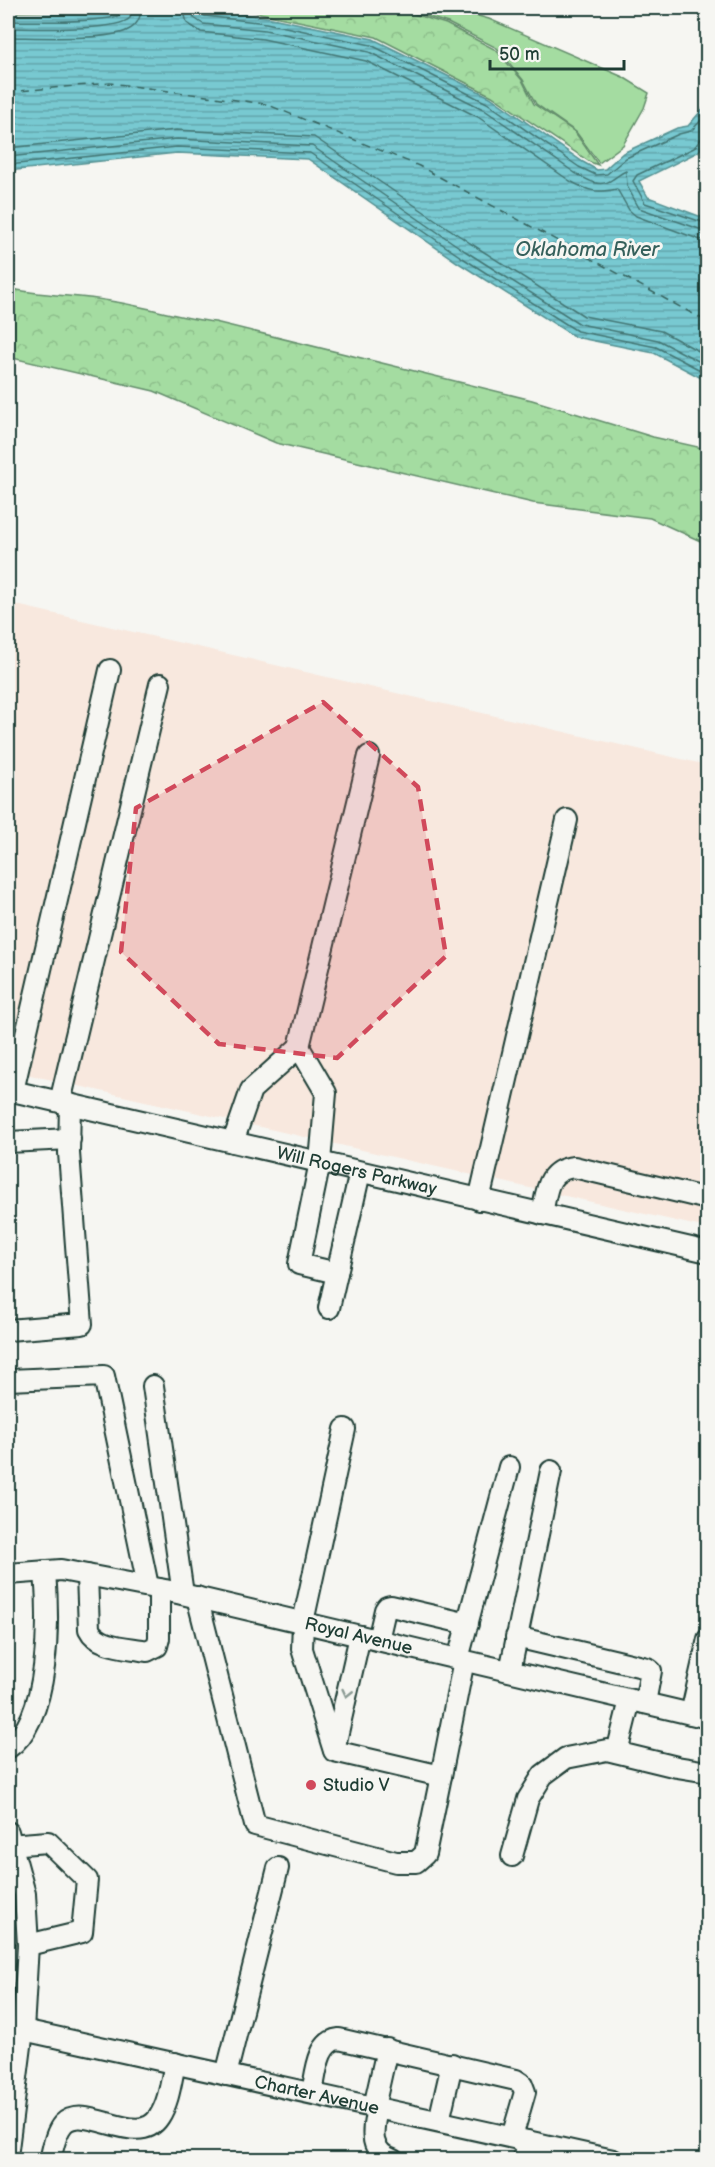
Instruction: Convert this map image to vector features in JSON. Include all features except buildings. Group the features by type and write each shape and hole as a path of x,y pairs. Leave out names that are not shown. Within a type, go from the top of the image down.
{"street":[{"path":"10,1091 110,670"},
{"path":"8,1330 82,1324 65,1103 160,684"},
{"path":"233,1142 251,1090 299,1047 369,756"},
{"path":"479,1200 567,820"},
{"path":"299,1047 326,1093 320,1162 299,1264 337,1273"},
{"name":"Will Rogers Parkway","path":"10,1091 708,1252"},
{"path":"8,1142 69,1139"},
{"path":"542,1214 549,1183 554,1173 562,1168 574,1167 708,1199"},
{"path":"329,1308 360,1172"},
{"path":"8,1380 104,1376 154,1587 159,1638 157,1646 147,1651 100,1642 92,1635 89,1629 87,1575"},
{"path":"153,1386 190,1596 255,1825 396,1862 416,1862 426,1854 468,1624 509,1467"},
{"path":"334,1751 302,1649 303,1622 345,1429"},
{"path":"510,1671 551,1472"},
{"name":"Royal Avenue","path":"8,1574 61,1570 154,1587 699,1716"},
{"path":"8,1748 16,1742 32,1714 44,1676 47,1630 45,1571"},
{"path":"334,1751 369,1638 387,1607 391,1606 468,1624"},
{"path":"516,1637 647,1668 651,1671 617,1752"},
{"path":"699,1716 708,1639"},
{"path":"512,1856 528,1799 543,1775 566,1758 607,1750 708,1772"},
{"path":"334,1751 441,1776"},
{"path":"8,2138 15,2029 28,1945 25,1894 9,1841 48,1842 87,1880 82,1932 28,1945"},
{"path":"226,2075 278,1868"},
{"name":"Charter Avenue","path":"15,2029 439,2121 521,2146 613,2160"},
{"path":"312,2093 324,2046 331,2040 339,2039 506,2077 522,2084 525,2092 521,2146"},
{"path":"387,2049 375,2107 373,2137 376,2148 383,2155 392,2159"},
{"path":"51,2160 55,2139 61,2126 70,2119 82,2118 138,2130 147,2128 158,2120 165,2106 175,2063"},
{"path":"439,2121 452,2064"}],"highlighted area":[{"path":"323,702 418,787 446,956 337,1058 219,1044 121,952 136,808"}],"shaded area":[{"path":"8,603 707,765 707,1228 8,1070"}],"green space":[{"path":"8,8 117,8 89,11 8,12"},
{"path":"235,8 394,8 446,24 496,50 522,80 534,104 575,132 598,165 590,162 492,96 376,37"},
{"path":"399,8 450,8 489,19 623,77 649,93 644,108 623,145 599,163 576,132 536,104 523,80 497,48 448,23"},
{"path":"8,288 110,301 215,322 532,400 653,437 707,449 707,544 650,518 533,503 276,443 154,391 8,357"}],"water":[{"name":"Oklahoma River","path":"141,8 178,8 267,17 373,39 490,97 597,170 605,169 623,153 677,128 688,126 707,104 707,141 698,152 639,181 648,197 707,219 707,381 654,353 575,337 457,262 308,159 177,153 8,171 8,15 92,14"}],"ferry route":[{"path":"8,92 110,83 266,104 419,166 708,322"}],"place":[{"name":"Studio V","path":"311,1785"}]}
